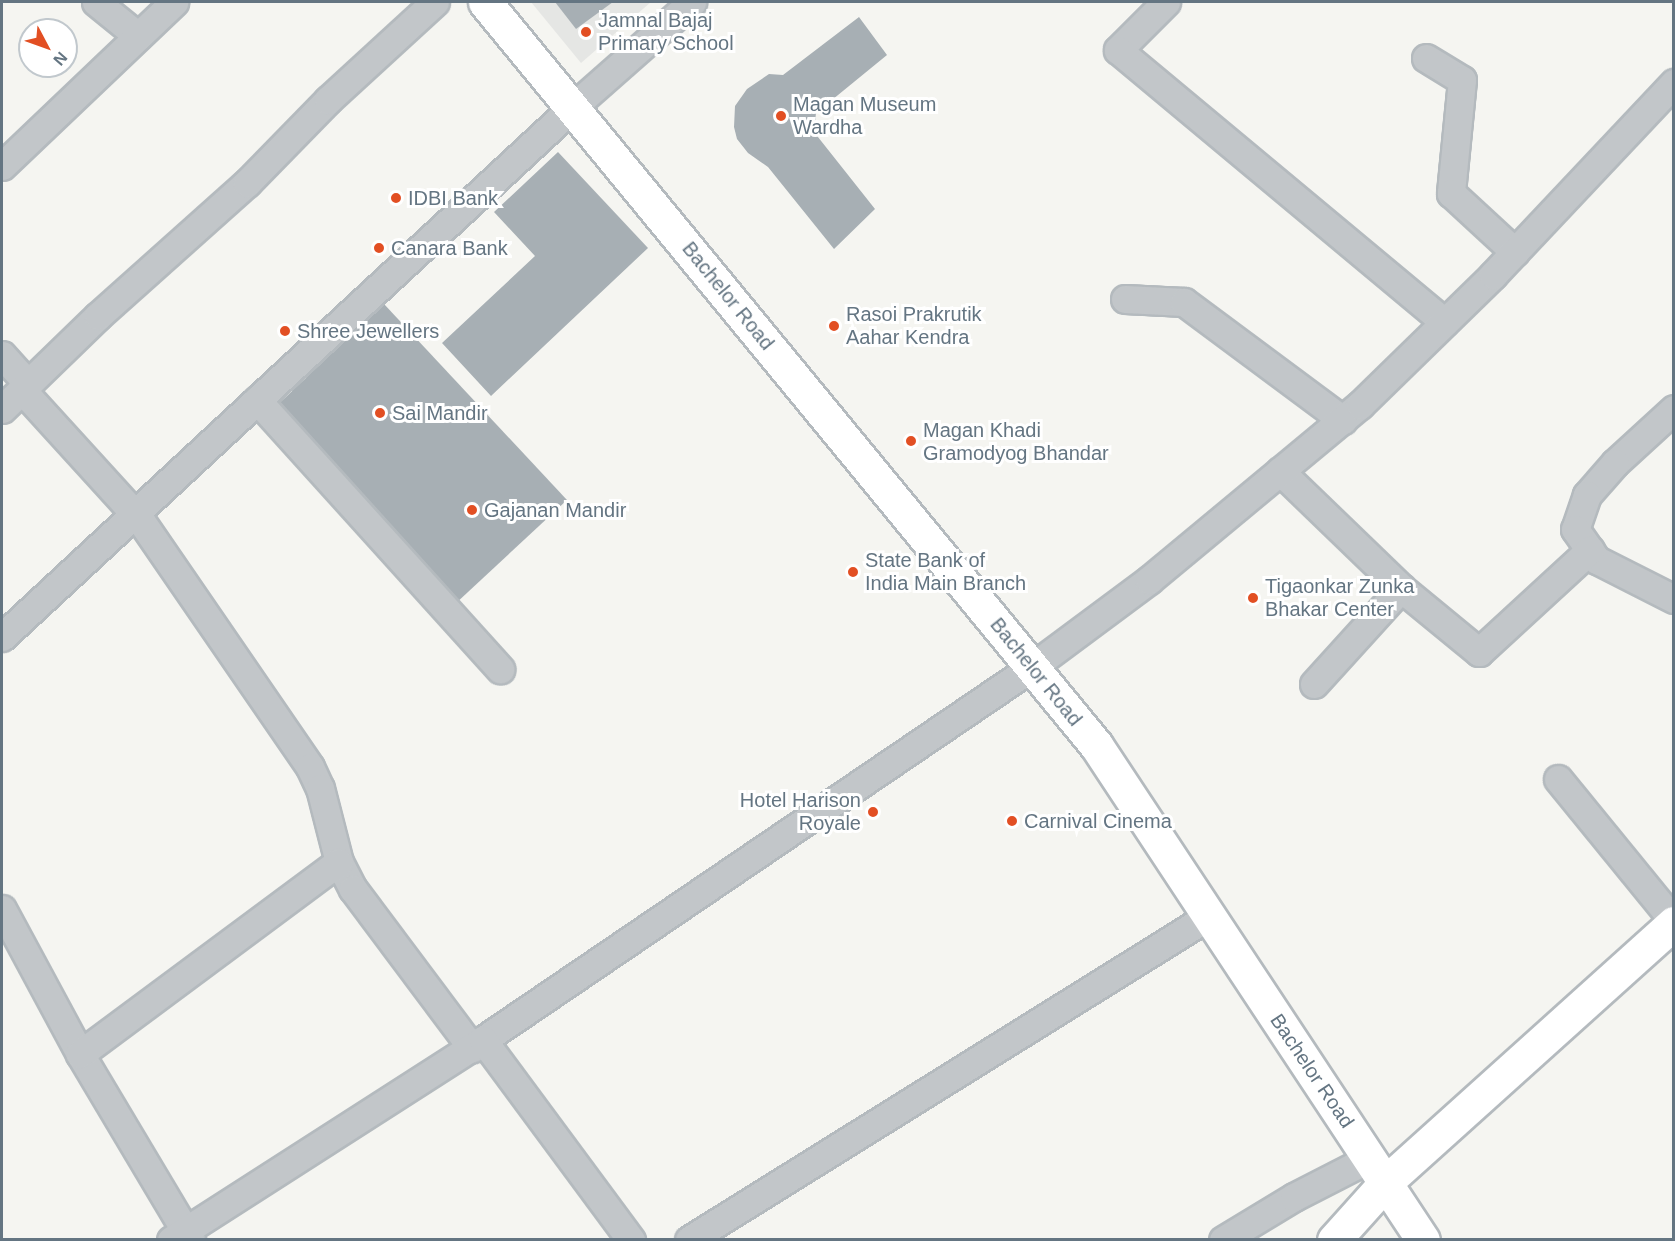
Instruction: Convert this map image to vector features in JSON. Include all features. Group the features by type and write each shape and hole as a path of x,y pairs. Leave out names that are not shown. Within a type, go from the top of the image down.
{"main road":[{"name":"Bachelor Road","path":"485,2 1096,745 1423,1239"},
{"path":"1334,1239 1378,1170 1674,922"}],"street":[{"path":"96,2 138,36"},
{"path":"3,163 174,2"},
{"path":"2,409 98,316 247,183 328,100 435,2"},
{"path":"2,637 573,107 692,2"},
{"path":"1166,2 1118,50 1445,322"},
{"path":"1426,58 1462,80 1451,193 1515,252"},
{"path":"2,909 182,1236 477,1044 1032,667 1149,580 1343,420 1515,252 1674,83"},
{"path":"1125,299 1184,302 1343,420"},
{"path":"2,356 25,387 134,514 317,778 339,862 353,889 631,1239"},
{"path":"257,400 500,669"},
{"path":"1674,409 1615,463 1587,495 1575,529 1597,560 1674,599"},
{"path":"1280,471 1401,588 1479,652 1590,550"},
{"path":"1314,684 1401,588"},
{"path":"1558,779 1674,922"},
{"path":"80,1054 339,862"},
{"path":"689,1239 1209,916"},
{"path":"1223,1239 1294,1197 1378,1170"}],"shaded area":[{"name":"Jamnal Bajaj Primary School","path":"531,2 651,2 581,63"}],"building":[{"path":"555,2 613,2 576,29"},
{"path":"859,17 887,55 816,113 814,132 875,209 834,249 768,167 748,153 737,139 734,127 735,106 747,89 769,74 783,75"},
{"path":"558,152 648,248 491,396 442,343 535,256 494,212"},
{"path":"384,304 567,500 454,605 272,410"}],"place":[{"name":"Jamnal Bajaj Primary School","path":"586,32"},
{"name":"Magan Museum Wardha","path":"781,116"},
{"name":"IDBI Bank","path":"396,198"},
{"name":"Canara Bank","path":"379,248"},
{"name":"Rasoi Prakrutik Aahar Kendra","path":"834,326"},
{"name":"Shree Jewellers","path":"285,331"},
{"name":"Sai Mandir","path":"380,413"},
{"name":"Magan Khadi Gramodyog Bhandar","path":"911,441"},
{"name":"Gajanan Mandir","path":"472,510"},
{"name":"State Bank of India Main Branch","path":"853,572"},
{"name":"Tigaonkar Zunka Bhakar Center","path":"1253,598"},
{"name":"Hotel Harison Royale","path":"873,812"},
{"name":"Carnival Cinema","path":"1012,821"}]}
